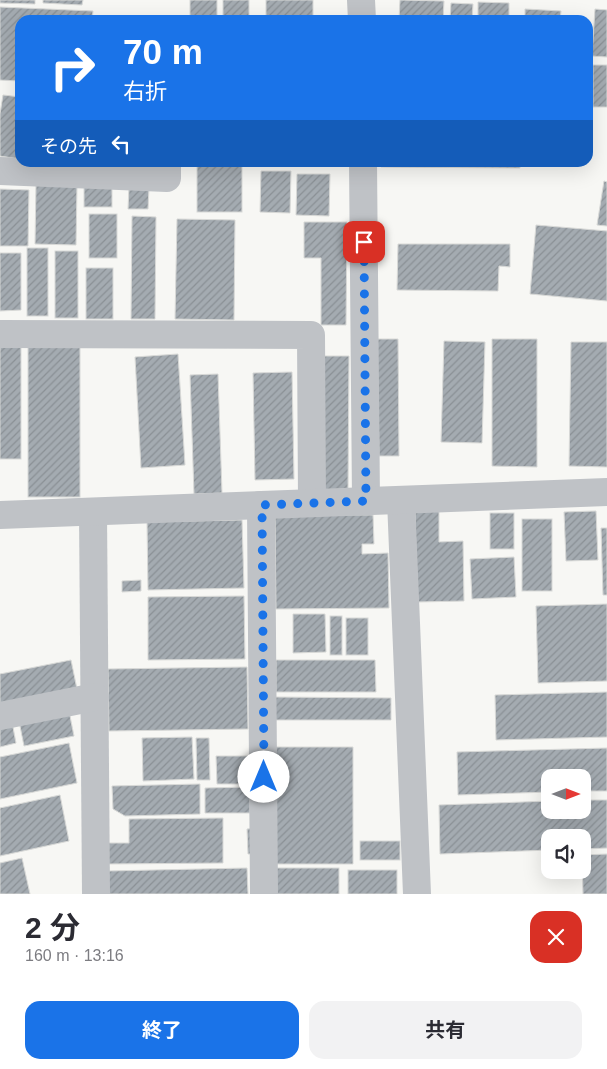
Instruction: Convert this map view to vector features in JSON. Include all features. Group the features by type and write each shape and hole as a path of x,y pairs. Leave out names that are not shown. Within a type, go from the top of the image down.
{"street":[{"path":"362,0 362,15"},
{"path":"0,171 167,178 167,167"},
{"path":"363,167 366,501"},
{"path":"0,334 311,336 312,503"},
{"path":"0,515 607,492"},
{"path":"401,500 418,894"},
{"path":"262,505 264,894"},
{"path":"93,512 96,894"},
{"path":"0,716 95,697"}],"building":[{"path":"0,0 35,0 35,4 0,3"},
{"path":"43,0 83,0 82,5 43,3"},
{"path":"190,0 217,0 217,15 190,15"},
{"path":"223,0 249,0 249,15 223,15"},
{"path":"266,0 313,0 313,15 266,15"},
{"path":"400,0 444,1 443,15 399,15"},
{"path":"478,2 509,3 509,15 478,15"},
{"path":"451,3 473,4 472,15 450,15"},
{"path":"0,7 93,11 93,15 15,15 15,81 0,80"},
{"path":"525,9 561,11 561,15 525,15"},
{"path":"595,9 607,10 607,57 593,56"},
{"path":"593,65 607,65 607,107 593,107"},
{"path":"3,95 15,96 15,158 0,156 0,114"},
{"path":"197,167 242,167 242,212 197,212"},
{"path":"381,167 520,167 520,168"},
{"path":"261,171 291,171 290,213 260,212"},
{"path":"297,174 330,174 329,216 296,215"},
{"path":"604,181 607,182 607,226 597,225"},
{"path":"36,184 77,185 76,245 35,244"},
{"path":"84,186 112,186 112,207 84,207"},
{"path":"129,187 149,188 148,209 128,209"},
{"path":"0,189 29,190 28,246 0,246"},
{"path":"89,214 117,214 117,258 89,258"},
{"path":"132,216 156,217 155,319 131,319"},
{"path":"177,219 235,220 234,320 175,319"},
{"path":"304,222 347,222 346,325 321,325 321,258 304,258"},
{"path":"536,225 607,231 607,301 530,294"},
{"path":"398,244 510,244 510,267 499,266 498,291 397,290"},
{"path":"27,248 48,248 48,316 27,316"},
{"path":"55,251 78,251 78,318 55,318"},
{"path":"0,253 21,253 21,310 0,311"},
{"path":"86,268 113,268 113,319 86,319"},
{"path":"377,339 398,339 399,456 379,456"},
{"path":"492,339 537,339 537,467 492,466"},
{"path":"444,341 485,342 482,443 441,442"},
{"path":"571,342 607,342 607,467 569,466"},
{"path":"28,344 80,344 80,497 28,497"},
{"path":"0,346 21,346 21,459 0,459"},
{"path":"178,354 185,465 141,468 135,357"},
{"path":"319,356 349,356 348,490 319,490"},
{"path":"292,372 294,479 255,480 253,373"},
{"path":"218,374 222,493 194,494 190,375"},
{"path":"439,511 439,542 463,541 464,601 417,602 415,512"},
{"path":"596,511 598,560 566,561 564,512"},
{"path":"490,513 514,513 514,549 490,549"},
{"path":"275,515 373,515 374,544 362,544 362,554 388,553 389,608 276,609"},
{"path":"522,519 552,519 552,591 522,591"},
{"path":"242,520 244,588 148,590 147,522"},
{"path":"601,528 607,528 607,595 603,595"},
{"path":"514,557 516,597 472,599 470,559"},
{"path":"141,580 141,591 122,592 122,581"},
{"path":"244,596 245,659 148,660 148,597"},
{"path":"607,604 607,681 538,683 536,606"},
{"path":"293,614 325,614 326,652 293,653"},
{"path":"330,616 342,616 342,655 330,655"},
{"path":"346,618 368,618 368,655 346,655"},
{"path":"71,660 77,689 0,705 0,674"},
{"path":"276,660 375,660 376,692 276,692"},
{"path":"247,667 248,729 109,731 108,669"},
{"path":"607,692 607,737 496,740 495,695"},
{"path":"274,697 391,698 391,720 274,720"},
{"path":"69,711 74,736 24,746 19,721"},
{"path":"12,722 16,743 0,747 0,725"},
{"path":"192,737 194,779 143,781 142,738"},
{"path":"196,738 209,738 210,780 197,780"},
{"path":"69,743 77,783 0,799 0,757"},
{"path":"272,747 353,747 353,864 273,864"},
{"path":"607,748 607,791 591,791 591,769 541,769 541,792 458,795 457,752"},
{"path":"216,756 250,756 250,784 217,784"},
{"path":"200,784 200,814 125,816 113,809 112,786"},
{"path":"250,787 250,813 205,813 205,788"},
{"path":"60,795 69,841 0,856 0,808"},
{"path":"591,800 607,800 607,848 591,849 591,829 541,829 541,850 440,854 439,805 541,801 541,819 591,819"},
{"path":"223,818 223,863 106,864 106,843 129,843 129,819"},
{"path":"257,828 258,854 248,854 247,829"},
{"path":"360,841 400,841 400,860 360,860"},
{"path":"607,854 607,894 583,894 583,879 591,879 591,855"},
{"path":"22,858 30,894 0,894 0,863"},
{"path":"247,868 248,894 109,894 108,871"},
{"path":"272,868 339,868 339,894 272,894"},
{"path":"348,870 397,870 397,894 348,894"}],"route":[{"path":"264,777 262,505 366,501 364,242"}]}
